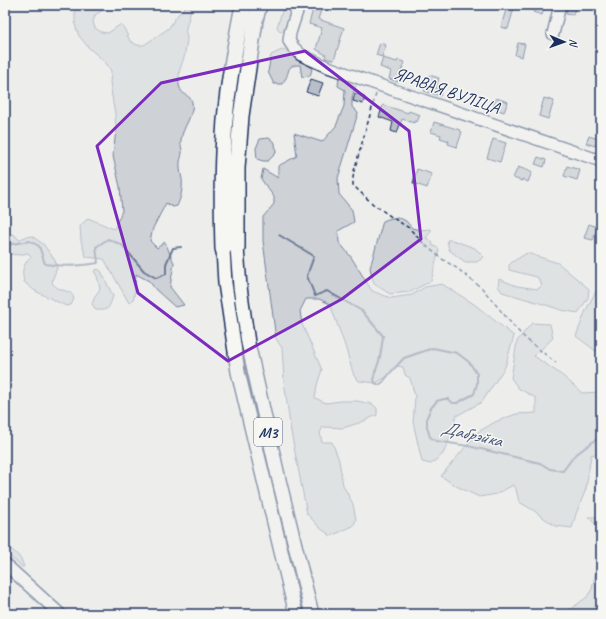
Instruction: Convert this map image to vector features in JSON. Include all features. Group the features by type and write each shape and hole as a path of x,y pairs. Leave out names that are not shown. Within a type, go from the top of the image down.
{"highway":[{"name":"М3","path":"230,249 222,193 224,135 229,81 243,5"},
{"name":"М3","path":"230,249 240,116 255,20 259,5"}],"main road":[{"name":"М3","path":"230,249 225,283 238,372 296,614"},
{"name":"М3","path":"230,249 240,287 248,344 279,480 312,614"}],"street":[{"name":"ЯРАВАЯ ВУЛІЦА","path":"299,5 290,33 290,41 293,47 301,55 325,66 601,162"},
{"path":"553,34 560,5"},
{"path":"5,564 60,614"}],"path":[{"path":"379,85 354,171 353,185 373,204 409,228 425,245 442,259 458,269 482,288 516,329 556,363"}],"highlighted area":[{"path":"305,51 409,131 421,239 342,299 228,361 138,293 97,146 161,83"}],"shaded area":[{"path":"78,5 111,5 95,15 93,22 95,28 101,32 108,33 121,24 130,41 137,45 144,45 169,28 175,18 185,7 190,6 190,14 186,30 187,38 185,54 180,68 179,83 182,91 191,99 192,111 182,135 181,142 182,152 180,172 182,182 180,200 177,206 173,207 166,203 153,228 150,241 157,248 165,242 174,263 170,287 184,305 175,307 156,290 149,281 136,274 134,298 129,303 104,259 86,257 81,241 80,226 88,218 114,229 122,211 120,187 113,156 116,130 110,82 111,71 106,63 89,48 79,36 75,25 75,11"},
{"path":"248,5 253,5 232,227 307,614 302,614 244,375 229,271 229,128"},
{"path":"284,5 295,5 288,25 280,32 277,27"},
{"path":"282,50 295,54 303,59 312,69 310,76 302,77 300,65 293,66 290,68 282,84 274,84 268,72 271,55"},
{"path":"339,77 357,82 352,97 352,107 358,113 338,178 339,194 352,210 354,222 338,231 339,242 351,257 372,291 391,298 412,295 425,287 442,284 474,304 514,336 505,367 482,402 456,416 451,436 443,454 431,464 422,462 413,422 415,397 410,378 405,375 403,367 396,366 388,376 376,383 359,381 354,376 330,304 319,299 306,299 300,311 302,324 322,370 317,385 315,398 326,403 357,401 372,404 377,408 377,415 362,422 343,428 323,427 320,433 322,442 332,442 339,460 343,485 353,504 356,520 353,526 331,536 320,528 307,514 291,432 284,381 282,348 276,339 263,241 263,217 274,204 274,197 261,179 263,169 278,178 278,166 297,156 294,133 322,142 336,126 344,106 345,90 338,86"},
{"path":"269,138 275,143 276,153 268,161 257,159 256,148 260,139"},
{"path":"397,217 406,221 412,228 420,230 431,229 426,238 432,241 433,246 437,247 439,250 431,281 410,292 390,294 374,284 370,268 383,221"},
{"path":"14,234 19,240 32,236 43,244 55,260 57,268 52,283 58,288 72,294 74,299 71,305 66,306 35,291 24,282 23,268 31,256 28,253 16,255 5,252 5,235"},
{"path":"447,240 452,240 475,248 484,257 477,262 465,262 449,250"},
{"path":"527,253 558,263 589,289 588,298 578,313 561,310 502,292 498,286 499,279 517,286 538,289 542,285 537,277 509,270 509,265 512,262"},
{"path":"98,269 101,271 113,296 108,308 104,310 96,310 92,304 100,289 97,276 94,271"},
{"path":"596,291 601,292 601,352 597,352 576,336 586,310"},
{"path":"532,323 550,324 553,338 534,356 563,376 582,393 601,392 601,453 591,455 586,489 572,528 555,526 519,502 516,489 513,485 497,494 479,497 454,485 441,476 478,432 495,422 516,414 536,413 536,398 518,388 511,378 517,341"},
{"path":"588,517 601,518 601,614 564,614 587,597 592,589 598,561 596,525"},
{"path":"5,545 17,554 24,567 22,567 5,552"}],"building":[{"path":"314,5 323,5 318,19 344,28 334,60 325,58 326,55 316,49 322,28 309,24"},
{"path":"534,5 545,5 542,15 533,12"},
{"path":"568,5 576,5 573,15 566,14"},
{"path":"507,6 514,8 508,29 501,27"},
{"path":"380,43 386,45 382,57 376,55"},
{"path":"518,43 525,44 522,57 515,55"},
{"path":"383,58 397,62 398,60 404,62 398,82 389,79 391,71 380,67"},
{"path":"429,75 439,78 436,88 442,90 440,96 424,91"},
{"path":"311,79 323,83 318,96 306,92"},
{"path":"355,93 365,97 363,104 353,101"},
{"path":"496,98 508,102 504,112 493,108"},
{"path":"544,98 554,101 548,119 539,116"},
{"path":"383,105 408,113 409,111 420,115 417,122 414,121 414,123 402,119 397,133 391,131 393,122 379,117"},
{"path":"434,122 460,130 462,132 457,147 448,144 449,141 440,138 441,135 431,132"},
{"path":"589,136 598,139 595,146 586,143"},
{"path":"493,139 506,143 500,162 487,158"},
{"path":"538,157 546,160 544,167 535,164"},
{"path":"567,166 580,170 577,180 564,176"},
{"path":"518,167 532,172 528,182 522,179 522,181 513,178"},
{"path":"417,169 432,174 427,188 413,183"},
{"path":"589,224 597,227 593,240 584,238"}],"waterway":[{"name":"Дабрэйка","path":"279,235 314,256 307,276 315,296 327,291 362,311 383,336 380,358 374,375 375,383 379,385 383,382 404,358 433,348 457,353 469,362 477,374 477,384 474,394 457,403 453,403 448,399 437,401 431,408 427,417 427,427 430,437 436,441 468,446 540,463 550,469 563,471 574,456 598,438 601,438"},
{"name":"Дабрэйка","path":"5,243 12,244 30,241 39,246 45,264 71,266 98,263 96,247 108,239 122,245 144,271 156,278 166,274 166,264 173,248 181,247"}]}
